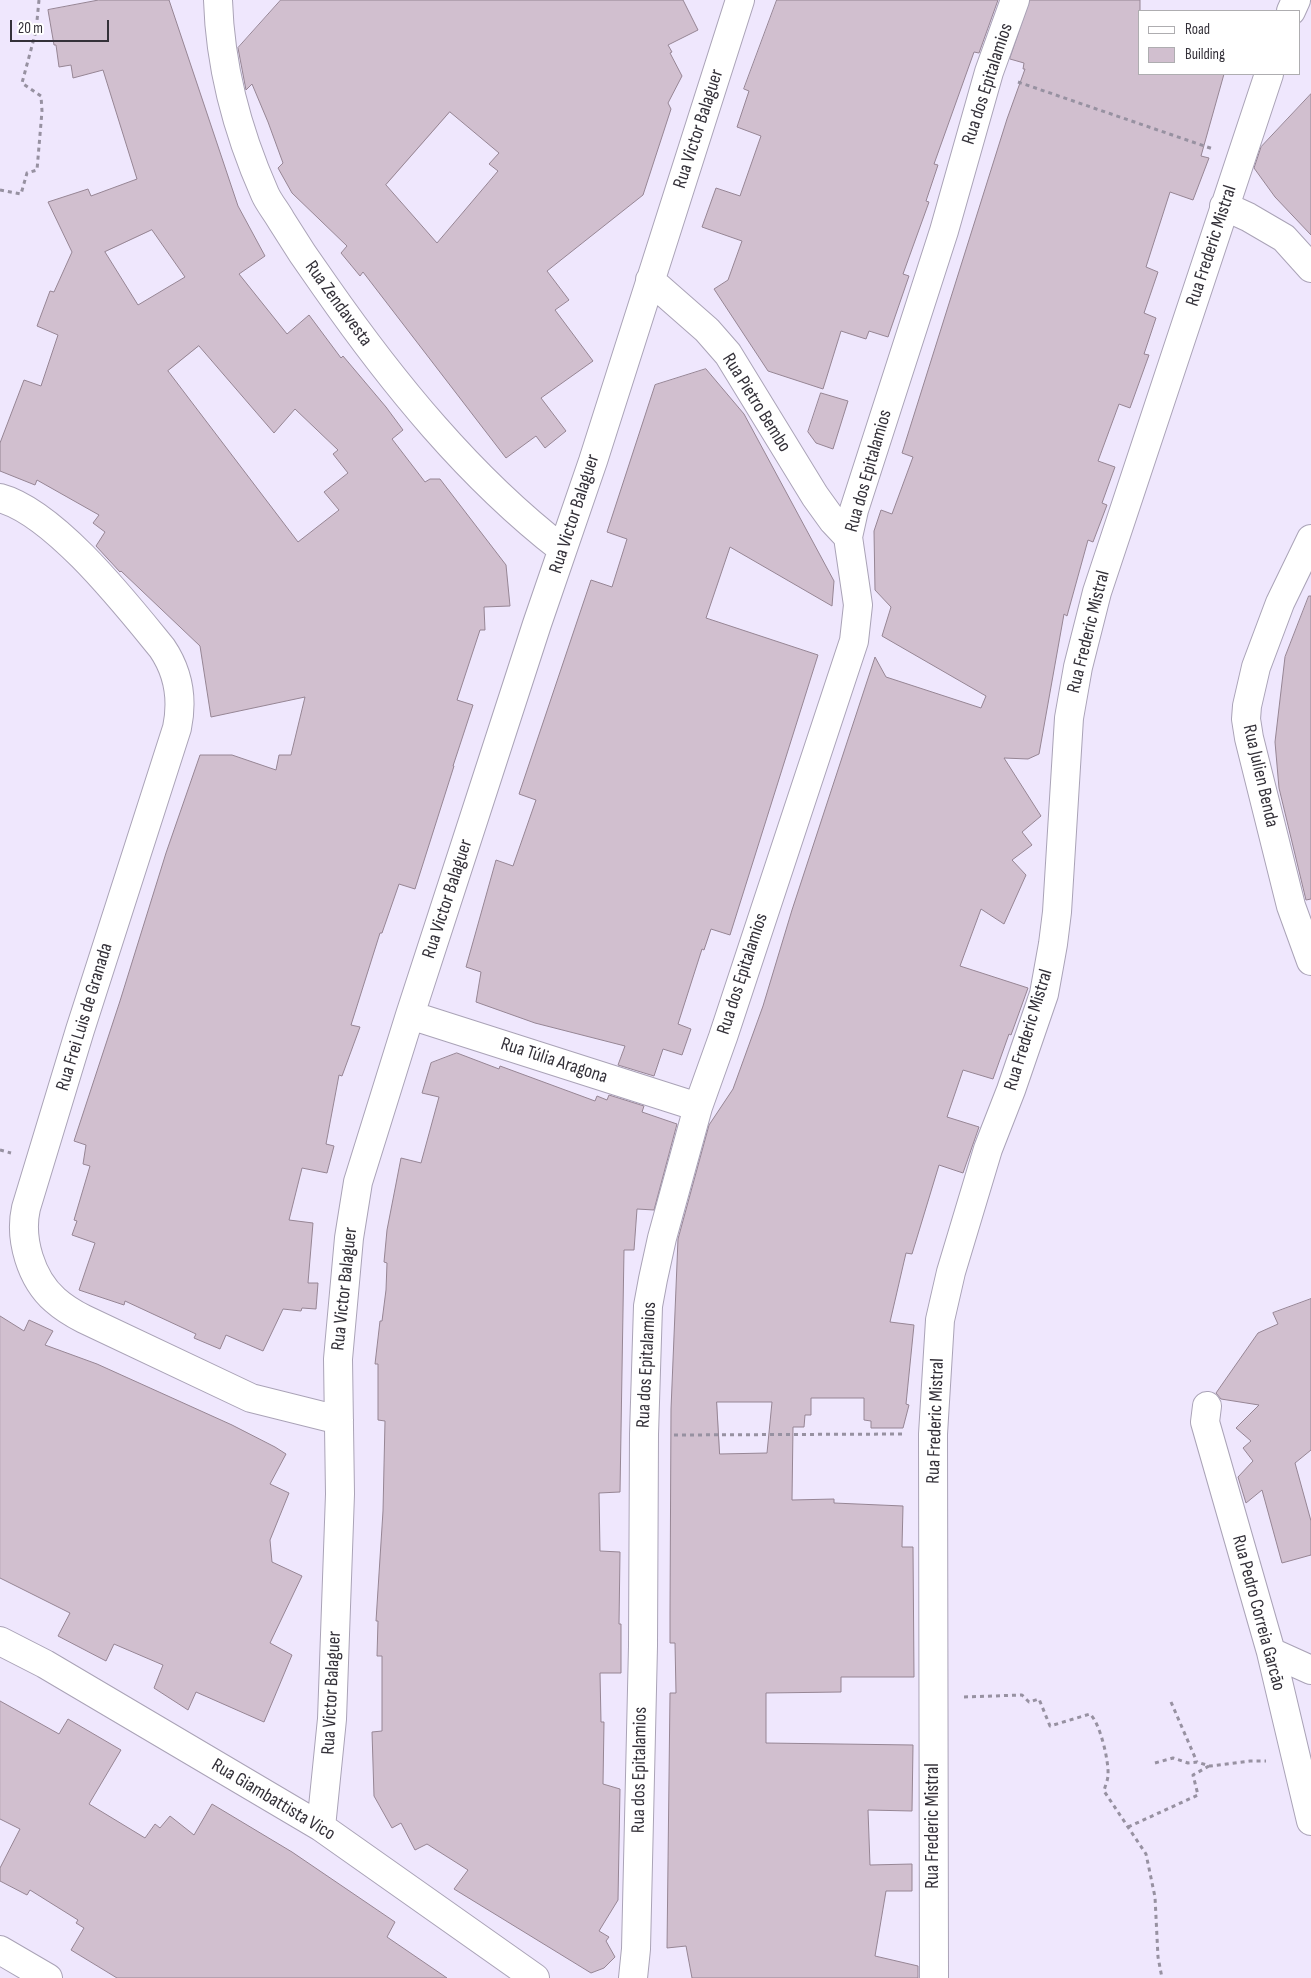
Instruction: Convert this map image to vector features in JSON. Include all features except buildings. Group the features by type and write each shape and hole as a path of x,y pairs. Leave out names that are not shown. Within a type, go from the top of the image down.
{"street":[{"name":"Rua Zendavesta","path":"218,0 228,82 245,141 266,196 296,245 353,326 422,412 484,481 529,523 562,549"},
{"path":"718,0 732,27"},
{"name":"Rua Victor Balaguer","path":"321,1828 332,1719 340,1494 338,1359 349,1238 358,1182 410,1015 562,549 593,461 740,0"},
{"name":"Rua dos Epitalamios","path":"633,1978 636,1949 644,1646 644,1434 648,1306 653,1279 662,1238 698,1107 854,641 858,605 848,537 854,510 944,231 989,72 1015,0"},
{"name":"Rua Frederic Mistral","path":"934,1978 933,1434 940,1320 988,1149 1011,1090 1044,994 1048,976 1057,912 1069,718 1078,668 1097,592 1269,75"},
{"path":"1224,206 1248,217 1284,238 1311,268"},
{"name":"Rua Pietro Bembo","path":"650,280 707,330 728,354 815,496 833,521 848,537"},
{"name":"Rua Frei Luis de Granada","path":"0,498 14,502 37,516 101,577 166,653 170,659 180,693 180,711 176,728 80,1030 26,1208 23,1235 28,1255 44,1287 54,1299 84,1319 251,1398 339,1420"},
{"name":"Rua Julien Benda","path":"1311,539 1280,603 1264,643 1250,687 1246,719 1249,738 1289,897 1311,961"},
{"name":"Rua Túlia Aragona","path":"410,1015 698,1107"},
{"name":"Rua Pedro Correia Garcão","path":"1207,1406 1205,1422 1271,1652 1311,1821"},
{"name":"Rua Giambattista Vico","path":"0,1641 45,1664 321,1828 534,1978"},
{"path":"1271,1652 1311,1670"},
{"path":"0,1950 48,1978"}],"path":[{"path":"0,190 22,194 27,173 37,170 42,111 41,96 22,83 36,31 38,0"},
{"path":"989,72 1242,159"},
{"path":"644,1434 933,1434"},
{"path":"933,1690 950,1698 1022,1695 1029,1702 1039,1699 1050,1726 1090,1714 1093,1717 1102,1740 1108,1774 1104,1791 1146,1854 1155,1897 1158,1957 1162,1978"},
{"path":"1171,1702 1198,1762"},
{"path":"1155,1764 1173,1758 1188,1763 1198,1762 1210,1766"},
{"path":"1128,1827 1198,1796 1193,1775 1210,1766 1250,1761 1296,1762"}]}
